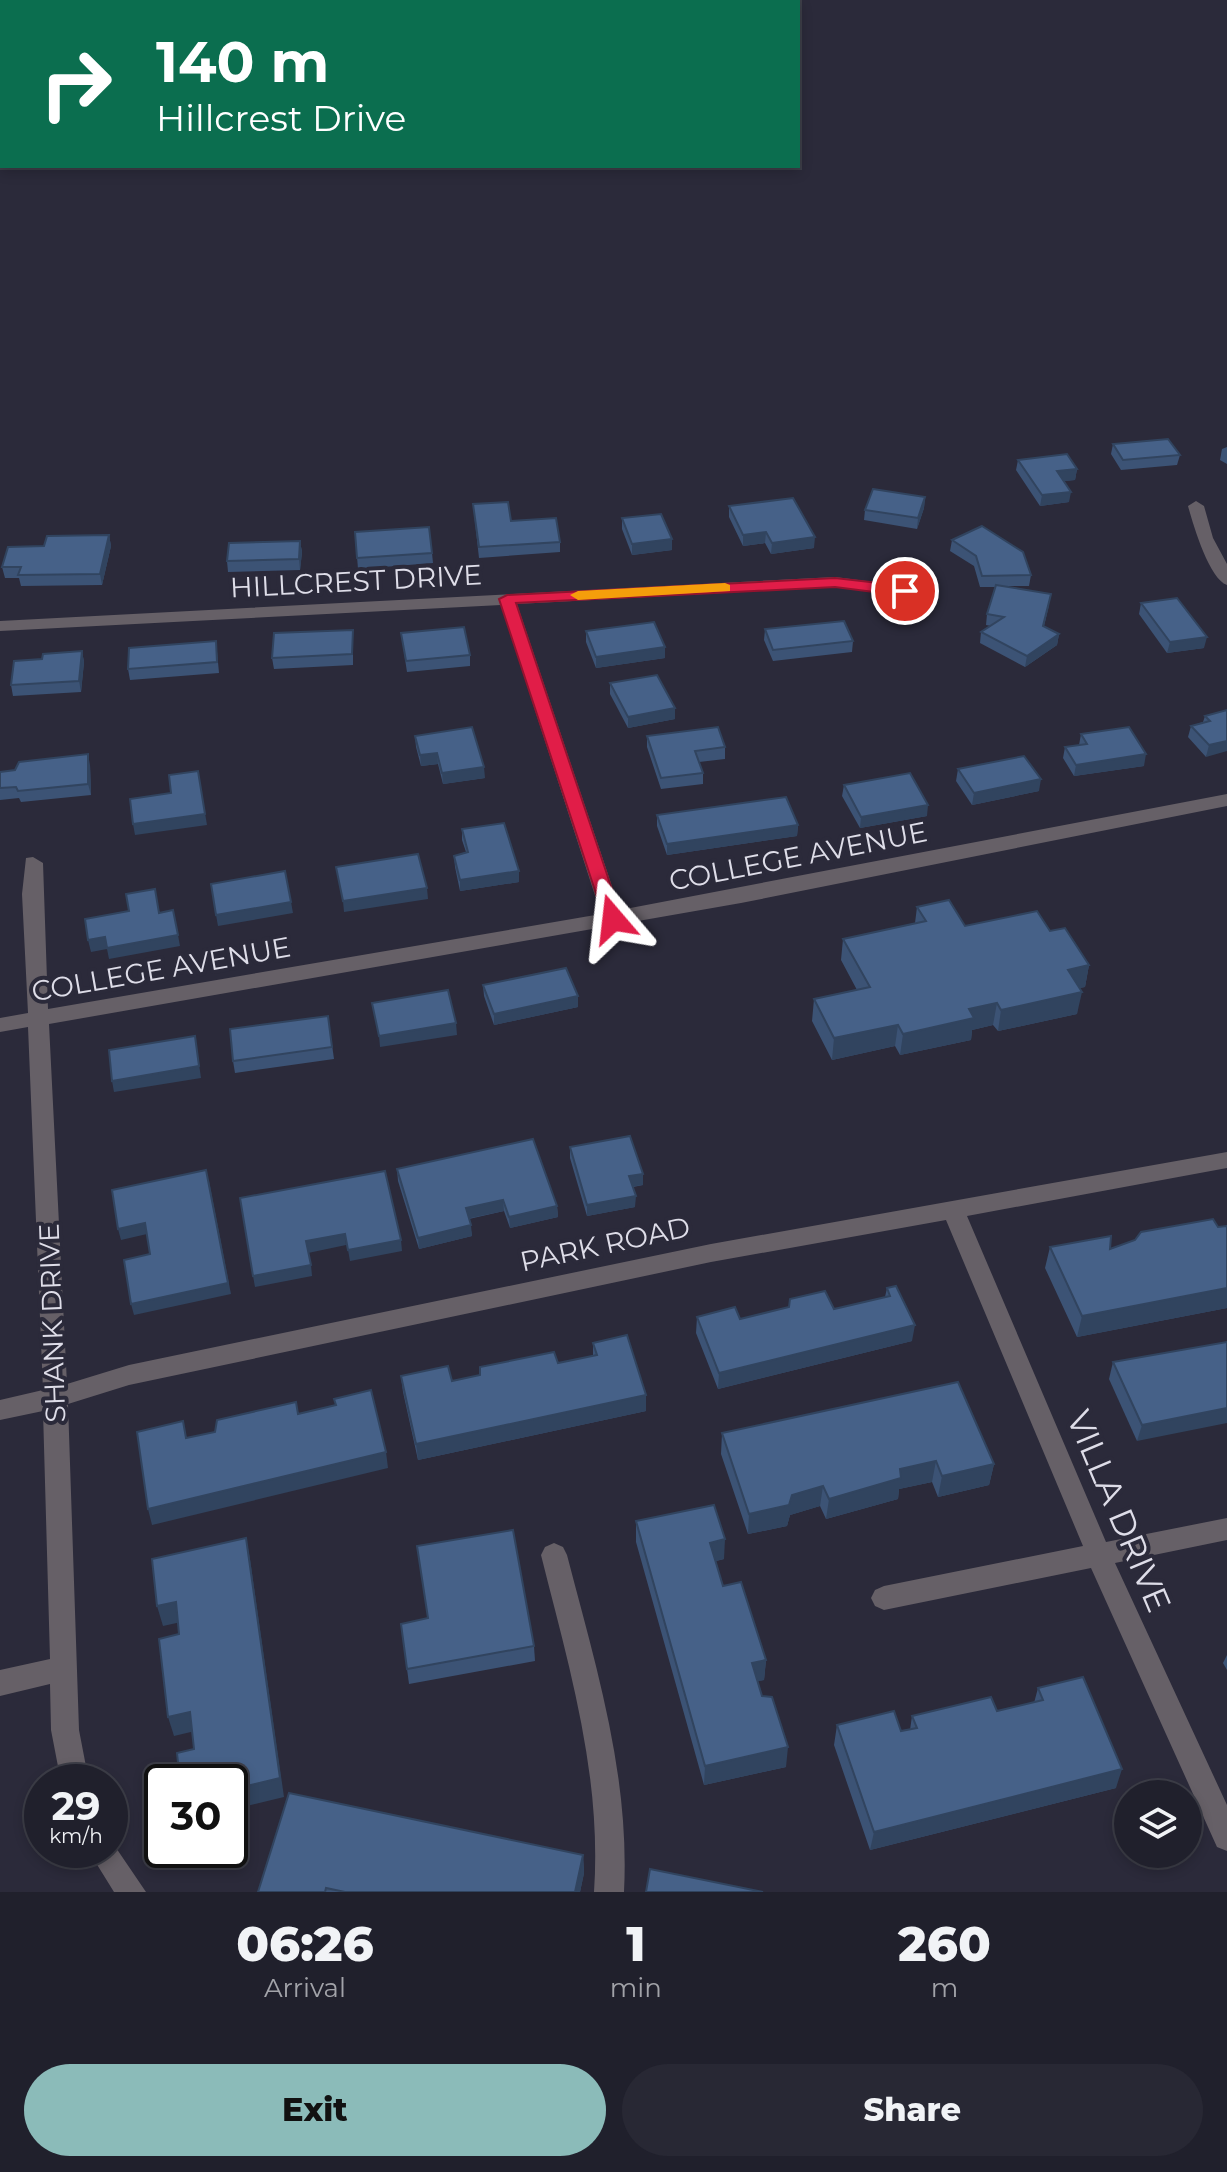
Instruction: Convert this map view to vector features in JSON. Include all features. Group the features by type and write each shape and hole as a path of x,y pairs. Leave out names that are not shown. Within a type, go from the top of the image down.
{"street":[{"path":"1196,506 1205,538 1227,580"},
{"name":"HILLCREST DRIVE","path":"0,626 835,582 905,591"},
{"path":"507,599 613,919"},
{"name":"COLLEGE AVENUE","path":"0,1025 613,919 1227,800"},
{"name":"SHANK DRIVE","path":"33,863 65,1730 72,1764"},
{"name":"PARK ROAD","path":"0,1410 55,1398 129,1375 680,1259 1227,1160"},
{"name":"VILLA DRIVE","path":"953,1210 1099,1555 1227,1837"},
{"path":"884,1598 1227,1529"},
{"path":"554,1555 607,1778 613,1844 609,1892"},
{"path":"0,1683 63,1668"},
{"path":"114,1868 131,1892"}],"building":[{"path":"1168,439 1180,455 1123,460 1113,444"},
{"path":"1067,454 1077,469 1057,471 1071,492 1042,495 1018,460"},
{"path":"873,489 925,497 918,518 865,510"},
{"path":"793,498 815,537 772,543 766,532 743,535 729,506"},
{"path":"508,502 511,521 556,518 560,542 479,547 473,504"},
{"path":"661,514 672,539 632,544 622,518"},
{"path":"982,526 1023,552 1031,575 982,576 976,556 952,540"},
{"path":"429,527 432,553 357,558 355,532"},
{"path":"109,535 100,574 18,575 21,567 2,567 8,547 44,546 47,536"},
{"path":"300,541 299,559 227,561 229,543"},
{"path":"996,585 1051,594 1043,626 1059,634 1027,656 981,632 1004,617 987,614"},
{"path":"1177,598 1207,637 1170,642 1141,603"},
{"path":"844,621 853,641 773,650 765,629"},
{"path":"654,622 665,647 596,657 586,631"},
{"path":"464,627 470,655 406,661 401,633"},
{"path":"353,630 352,654 272,658 274,633"},
{"path":"216,641 217,662 128,669 129,648"},
{"path":"82,651 79,681 11,685 14,661 42,659 43,654"},
{"path":"657,675 675,708 628,717 610,683"},
{"path":"1227,710 1227,741 1209,745 1191,726 1210,721 1205,716"},
{"path":"472,727 484,767 442,773 437,753 420,755 415,736"},
{"path":"718,727 725,747 695,751 703,773 661,778 647,736"},
{"path":"1129,727 1146,754 1076,765 1065,747 1087,744 1081,734"},
{"path":"88,754 88,784 18,791 16,787 0,788 0,772 15,770 19,762"},
{"path":"1024,756 1041,779 974,793 958,769"},
{"path":"198,771 205,814 133,824 130,799 171,793 169,775"},
{"path":"910,773 928,805 861,817 844,785"},
{"path":"786,797 798,825 667,844 657,815"},
{"path":"504,823 519,871 460,880 454,856 468,852 462,829"},
{"path":"418,854 427,888 343,901 336,867"},
{"path":"285,871 291,902 216,915 211,884"},
{"path":"155,889 159,913 173,910 178,935 107,948 105,937 88,940 85,919 129,911 126,894"},
{"path":"949,900 965,926 1037,911 1050,931 1065,928 1089,965 1068,970 1082,992 1001,1010 997,1003 969,1009 974,1018 903,1034 898,1025 834,1038 814,999 870,987 843,939 926,921 917,907"},
{"path":"566,968 578,996 494,1014 483,985"},
{"path":"448,990 456,1023 379,1036 372,1003"},
{"path":"328,1016 332,1047 233,1061 230,1029"},
{"path":"195,1036 199,1066 112,1081 109,1050"},
{"path":"630,1136 643,1174 629,1176 636,1196 587,1205 570,1147"},
{"path":"533,1139 557,1206 509,1217 503,1200 466,1208 471,1225 418,1238 397,1169"},
{"path":"206,1170 228,1283 131,1304 124,1260 150,1254 145,1223 118,1229 112,1190"},
{"path":"385,1171 401,1240 348,1250 345,1234 306,1241 311,1265 253,1276 240,1198"},
{"path":"1213,1219 1218,1227 1227,1226 1227,1288 1082,1316 1050,1247 1111,1236 1110,1249 1135,1240 1141,1232"},
{"path":"896,1286 915,1325 719,1373 697,1317 735,1307 740,1319 789,1307 790,1299 825,1291 834,1309 890,1296 887,1288"},
{"path":"627,1335 646,1395 416,1444 401,1376 448,1366 452,1381 480,1375 480,1367 554,1352 558,1363 597,1355 593,1343"},
{"path":"1227,1342 1227,1408 1142,1425 1113,1362"},
{"path":"958,1382 994,1464 942,1476 936,1461 900,1469 901,1478 829,1499 823,1486 792,1495 789,1505 749,1514 722,1433"},
{"path":"371,1390 386,1452 148,1509 137,1432 183,1421 186,1438 215,1432 217,1420 296,1402 298,1414 336,1405 334,1399"},
{"path":"714,1505 725,1539 710,1543 723,1586 741,1582 766,1660 752,1663 762,1696 772,1697 788,1747 705,1766 636,1521"},
{"path":"513,1530 534,1646 407,1669 401,1624 428,1618 417,1546"},
{"path":"246,1538 280,1778 248,1786 248,1764 178,1764 177,1753 194,1749 190,1712 168,1717 159,1639 179,1634 176,1602 157,1606 152,1559"},
{"path":"1083,1677 1122,1769 874,1832 837,1725 894,1711 901,1731 917,1728 912,1716 991,1697 997,1711 1043,1700 1038,1688"},
{"path":"289,1793 583,1855 575,1892 345,1892 326,1888 325,1892 258,1892"},
{"path":"650,1869 763,1892 646,1892"}],"slow traffic":[{"path":"578,595 725,588"}],"route":[{"path":"613,919 507,599 835,582 905,591"}]}
